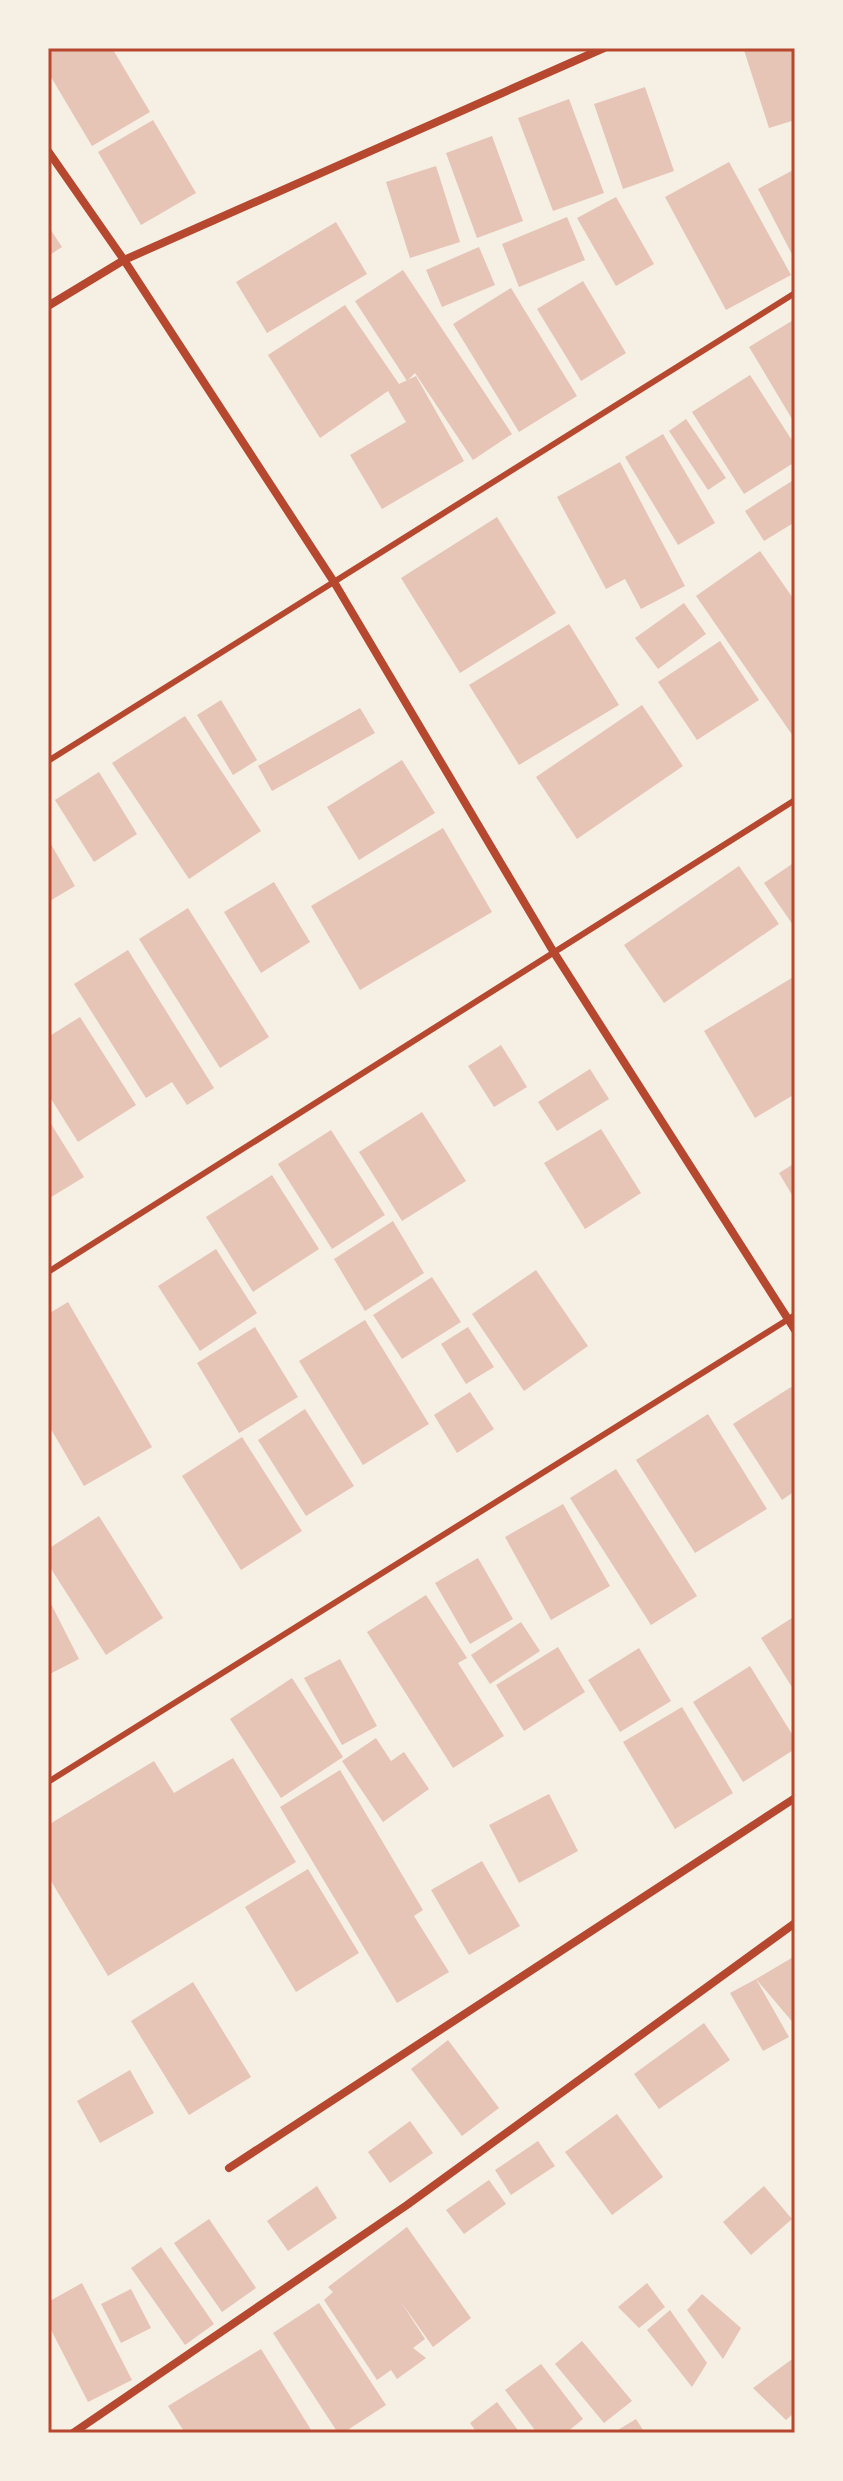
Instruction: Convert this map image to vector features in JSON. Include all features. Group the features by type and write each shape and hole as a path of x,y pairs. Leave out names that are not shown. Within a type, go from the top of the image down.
{"street":[{"path":"48,306 124,260 604,48"},
{"path":"48,151 124,260 334,582 553,951 792,1317 795,1330"},
{"path":"229,2168 795,1798"},
{"path":"73,2433 407,2205 795,1923"}],"lane":[{"path":"48,761 795,293"},
{"path":"48,1272 795,800"},
{"path":"48,1782 792,1317"}],"building":[{"path":"48,48 112,48 150,112 92,146 48,72"},
{"path":"794,48 795,120 769,128 744,50"},
{"path":"645,87 674,171 623,189 594,104"},
{"path":"569,99 604,193 553,211 518,118"},
{"path":"153,120 196,193 141,225 98,152"},
{"path":"492,136 523,221 477,238 446,153"},
{"path":"729,162 791,275 726,310 665,197"},
{"path":"436,166 460,242 410,258 386,182"},
{"path":"795,169 795,260 758,189"},
{"path":"616,197 654,264 616,286 577,218"},
{"path":"567,217 585,260 519,287 502,244"},
{"path":"336,222 367,274 267,333 236,282"},
{"path":"48,226 62,247 48,256"},
{"path":"479,247 495,285 442,307 426,270"},
{"path":"403,270 512,434 473,460 415,373 407,381 355,301"},
{"path":"583,281 626,353 581,381 537,309"},
{"path":"511,288 577,396 519,432 453,324"},
{"path":"345,305 399,384 416,376 464,461 382,509 350,455 406,422 388,391 320,438 268,355"},
{"path":"795,319 795,424 749,347"},
{"path":"750,375 795,445 795,462 744,494 692,412"},
{"path":"686,419 726,478 708,490 669,431"},
{"path":"663,434 715,523 678,545 625,457"},
{"path":"620,462 685,586 641,609 625,579 606,589 557,497"},
{"path":"795,479 795,522 764,541 745,511"},
{"path":"497,517 556,613 460,673 401,578"},
{"path":"760,551 795,601 795,739 696,596"},
{"path":"684,603 706,634 658,669 635,638"},
{"path":"569,624 619,705 519,765 469,685"},
{"path":"720,641 759,700 697,740 658,682"},
{"path":"221,700 257,760 233,775 197,715"},
{"path":"642,705 683,766 577,839 536,777"},
{"path":"360,708 375,733 272,791 258,766"},
{"path":"185,716 261,831 189,879 112,763"},
{"path":"402,760 435,813 359,860 327,807"},
{"path":"99,772 137,834 94,862 55,800"},
{"path":"443,828 492,912 360,990 311,906"},
{"path":"48,839 75,886 48,902"},
{"path":"795,862 795,928 764,883"},
{"path":"739,866 779,924 664,1003 624,945"},
{"path":"274,882 310,942 261,973 224,912"},
{"path":"188,908 269,1037 220,1068 139,939"},
{"path":"128,950 214,1088 187,1105 172,1082 146,1098 74,984"},
{"path":"795,976 795,1094 755,1118 704,1031"},
{"path":"80,1017 136,1105 78,1142 48,1094 48,1037"},
{"path":"501,1045 527,1087 494,1107 468,1066"},
{"path":"590,1069 609,1099 557,1131 538,1102"},
{"path":"422,1112 466,1181 402,1221 359,1152"},
{"path":"48,1119 84,1177 48,1199"},
{"path":"601,1129 641,1193 585,1229 544,1163"},
{"path":"331,1130 385,1215 332,1249 278,1164"},
{"path":"795,1163 795,1200 779,1173"},
{"path":"272,1175 319,1249 253,1292 206,1217"},
{"path":"393,1221 424,1273 365,1311 334,1259"},
{"path":"216,1249 257,1313 200,1351 158,1286"},
{"path":"536,1270 588,1346 524,1391 472,1314"},
{"path":"432,1277 461,1322 402,1359 373,1315"},
{"path":"68,1302 152,1447 84,1486 48,1424 48,1314"},
{"path":"365,1320 429,1424 363,1465 299,1361"},
{"path":"255,1327 298,1397 239,1433 197,1363"},
{"path":"468,1327 494,1367 466,1384 441,1344"},
{"path":"791,1387 795,1394 795,1491 782,1500 733,1424"},
{"path":"470,1392 494,1429 457,1453 434,1415"},
{"path":"305,1409 354,1486 306,1516 258,1440"},
{"path":"708,1414 767,1509 695,1553 636,1460"},
{"path":"242,1437 302,1531 241,1570 182,1476"},
{"path":"616,1469 697,1596 651,1625 570,1498"},
{"path":"563,1504 610,1586 551,1620 505,1537"},
{"path":"99,1516 163,1618 106,1655 48,1564 48,1549"},
{"path":"478,1558 513,1619 470,1644 435,1583"},
{"path":"426,1595 467,1658 458,1663 504,1736 453,1768 367,1632"},
{"path":"48,1598 79,1659 48,1675"},
{"path":"795,1616 795,1692 761,1638"},
{"path":"521,1622 540,1651 490,1684 471,1655"},
{"path":"558,1647 585,1692 524,1731 496,1685"},
{"path":"639,1648 671,1701 620,1732 588,1680"},
{"path":"340,1659 377,1726 342,1745 304,1678"},
{"path":"750,1666 795,1739 795,1749 743,1782 693,1702"},
{"path":"292,1678 343,1757 281,1798 230,1719"},
{"path":"682,1707 733,1793 675,1829 623,1742"},
{"path":"376,1738 391,1761 404,1752 429,1789 383,1822 342,1761"},
{"path":"233,1758 296,1862 108,1976 48,1876 48,1825 154,1761 174,1793"},
{"path":"340,1770 423,1910 414,1916 449,1972 397,2003 280,1807"},
{"path":"549,1794 578,1851 519,1883 489,1825"},
{"path":"482,1861 520,1926 469,1955 431,1890"},
{"path":"308,1869 359,1953 296,1992 245,1907"},
{"path":"795,1956 795,2025 756,1979"},
{"path":"756,1979 789,2037 763,2051 730,1993"},
{"path":"193,1982 251,2077 189,2115 131,2021"},
{"path":"704,2023 730,2060 659,2109 634,2074"},
{"path":"448,2040 499,2108 462,2136 411,2069"},
{"path":"130,2070 154,2113 100,2143 77,2101"},
{"path":"617,2114 663,2177 612,2215 565,2152"},
{"path":"410,2121 433,2153 390,2183 368,2152"},
{"path":"538,2141 555,2166 511,2195 495,2170"},
{"path":"489,2180 506,2204 464,2234 446,2210"},
{"path":"317,2186 337,2218 288,2251 267,2221"},
{"path":"764,2186 792,2219 751,2255 723,2222"},
{"path":"209,2219 256,2288 222,2312 174,2243"},
{"path":"407,2227 471,2318 433,2347 401,2302 425,2339 413,2348 426,2358 397,2379 391,2370 377,2380 324,2300 333,2292 328,2287"},
{"path":"161,2247 214,2324 185,2345 131,2268"},
{"path":"82,2283 132,2380 88,2402 48,2324 48,2302"},
{"path":"647,2283 665,2307 639,2328 618,2307"},
{"path":"131,2289 151,2328 121,2343 101,2304"},
{"path":"702,2294 741,2328 723,2359 687,2310"},
{"path":"319,2303 386,2405 343,2433 338,2433 273,2333"},
{"path":"670,2310 707,2363 692,2387 647,2330"},
{"path":"582,2341 632,2401 604,2423 555,2364"},
{"path":"261,2349 313,2433 185,2433 168,2406"},
{"path":"795,2357 795,2412 786,2420 753,2388"},
{"path":"541,2364 583,2419 566,2433 537,2433 505,2390"},
{"path":"497,2402 520,2433 477,2433 470,2423"},
{"path":"636,2419 645,2433 613,2433"}]}
